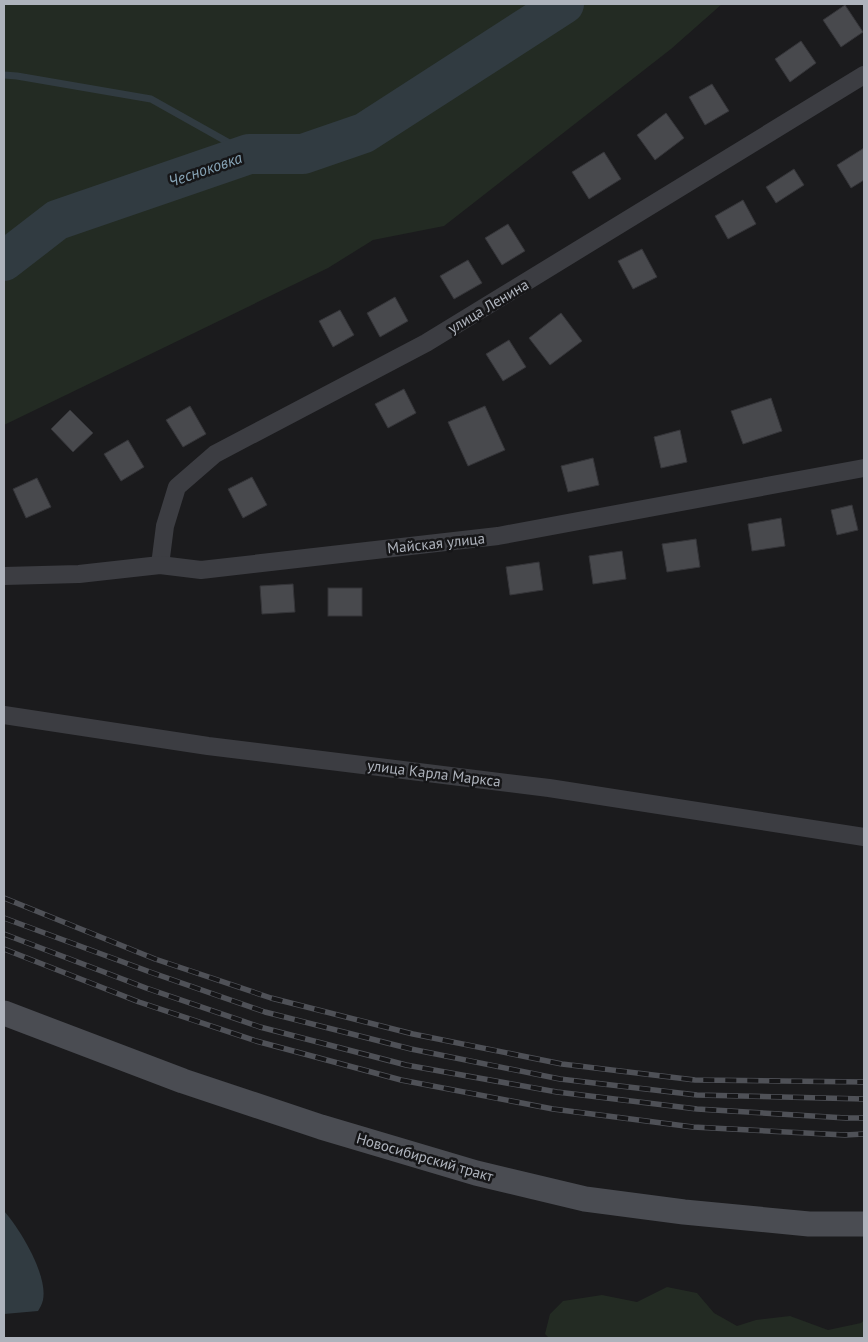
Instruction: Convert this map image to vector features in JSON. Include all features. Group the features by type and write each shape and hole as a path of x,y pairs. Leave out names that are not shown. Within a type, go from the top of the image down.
{"main road":[{"name":"Новосибирский тракт","path":"4,1013 192,1084 321,1127 485,1175 584,1199 684,1212 809,1224 864,1224"}],"street":[{"name":"улица Ленина","path":"160,565 165,526 177,487 215,454 426,342 864,76"},
{"name":"Майская улица","path":"4,576 79,574 160,565 201,570 498,536 864,468"},
{"name":"улица Карла Маркса","path":"4,715 208,746 548,788 864,837"}],"shaded area":[{"path":"4,4 722,4 671,49 444,226 373,240 328,268 4,425"},
{"path":"4,1211 25,1240 37,1266 43,1290 43,1300 38,1311 4,1314"},
{"path":"667,1287 697,1293 714,1313 737,1326 756,1320 790,1316 828,1330 861,1323 864,1320 864,1338 549,1338 545,1334 550,1314 563,1301 602,1295 637,1302"}],"building":[{"path":"845,5 863,32 841,47 823,20"},
{"path":"801,41 816,63 790,82 775,59"},
{"path":"712,84 729,111 705,125 689,97"},
{"path":"666,113 684,138 655,160 637,135"},
{"path":"864,148 864,180 851,188 837,165"},
{"path":"604,152 621,179 589,199 572,172"},
{"path":"794,169 804,185 776,203 766,187"},
{"path":"743,200 756,224 728,239 715,216"},
{"path":"508,224 525,251 502,265 485,238"},
{"path":"642,249 657,277 633,289 618,261"},
{"path":"468,260 482,283 454,299 440,276"},
{"path":"395,297 408,321 380,337 367,313"},
{"path":"340,310 354,335 333,347 319,321"},
{"path":"561,313 582,341 550,365 529,338"},
{"path":"509,340 526,367 503,381 486,354"},
{"path":"404,389 416,413 388,428 375,404"},
{"path":"771,398 782,431 743,444 731,411"},
{"path":"190,406 206,434 183,447 166,420"},
{"path":"485,406 505,450 468,466 448,422"},
{"path":"70,410 93,433 73,452 51,429"},
{"path":"680,430 687,462 661,468 654,437"},
{"path":"128,440 144,467 121,481 104,454"},
{"path":"593,458 599,485 568,492 561,466"},
{"path":"252,477 267,505 243,518 228,489"},
{"path":"37,478 51,507 26,518 13,489"},
{"path":"852,505 858,530 837,535 831,510"},
{"path":"781,518 785,546 752,551 748,524"},
{"path":"696,539 700,567 667,572 662,544"},
{"path":"622,551 626,579 593,584 589,556"},
{"path":"539,562 543,590 510,595 506,567"},
{"path":"293,584 295,612 262,614 260,586"},
{"path":"328,588 362,588 362,616 328,616"}],"waterway":[{"name":"Чесноковка","path":"4,261 57,220 249,154 303,154 364,133 564,4"},
{"path":"4,75 151,99 249,154"}],"railway":[{"path":"4,898 155,959 271,998 413,1034 562,1064 695,1080 864,1082"},
{"path":"4,918 265,1012 411,1049 560,1079 697,1095 864,1099"},
{"path":"4,934 146,988 260,1027 406,1065 557,1092 697,1109 864,1118"},
{"path":"4,949 139,1002 256,1041 401,1080 553,1109 693,1127 845,1135 864,1134"}]}
